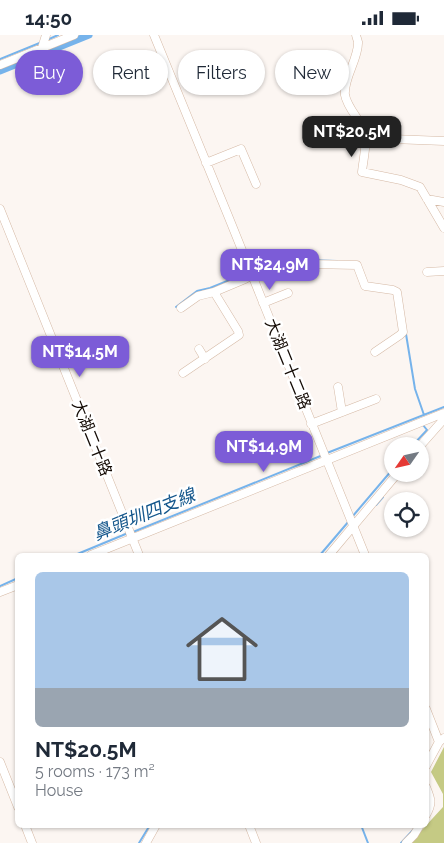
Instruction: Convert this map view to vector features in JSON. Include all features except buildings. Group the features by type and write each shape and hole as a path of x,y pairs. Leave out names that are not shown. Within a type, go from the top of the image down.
{"street":[{"path":"42,48 46,35"},
{"path":"0,65 74,35"},
{"name":"大湖二十二路","path":"154,35 363,553"},
{"path":"356,35 358,42 357,51 346,85 345,96 365,131 366,138 362,172 413,183 420,187 444,228"},
{"path":"366,138 444,141"},
{"path":"206,163 241,149 256,184"},
{"path":"427,199 444,203"},
{"name":"大湖二十路","path":"0,209 138,553"},
{"path":"181,308 198,296 214,292 263,269 275,266 309,264 357,265 365,286 397,292 402,332 375,351"},
{"path":"427,272 444,271"},
{"path":"183,373 240,335 214,292"},
{"path":"263,303 288,293"},
{"path":"199,349 205,359"},
{"path":"338,387 342,412"},
{"path":"311,424 376,399"},
{"path":"97,553 444,413"},
{"path":"428,437 444,419"},
{"path":"331,553 390,483"},
{"path":"0,592 15,586"},
{"path":"429,715 442,740 429,761"},
{"path":"0,762 15,800"},
{"path":"429,793 432,799 429,810"},
{"path":"26,828 32,843"},
{"path":"146,843 154,828"},
{"path":"250,828 256,843"},
{"path":"406,843 418,828"}],"green space":[{"path":"444,747 444,843 410,843 424,828 429,828 429,822 443,807 443,794 431,772"}],"waterway":[{"path":"47,40 58,35"},
{"path":"0,71 89,35"},
{"path":"0,59 42,42"},
{"path":"251,270 268,262 337,261"},
{"path":"176,307 197,291 210,288 247,273"},
{"path":"406,334 415,389 424,415"},
{"name":"鼻頭圳四支線","path":"327,453 444,407"},
{"path":"423,425 427,430"},
{"path":"420,437 427,430"},
{"name":"鼻頭圳四支線","path":"133,532 323,455"},
{"path":"352,517 384,479"},
{"path":"376,505 383,497"},
{"path":"322,553 349,521"},
{"name":"鼻頭圳四支線","path":"80,553 128,533"},
{"name":"鼻頭圳四支線","path":"0,586 15,579"},
{"path":"139,843 148,828"},
{"path":"362,828 368,843"},
{"path":"401,843 414,829"}]}
